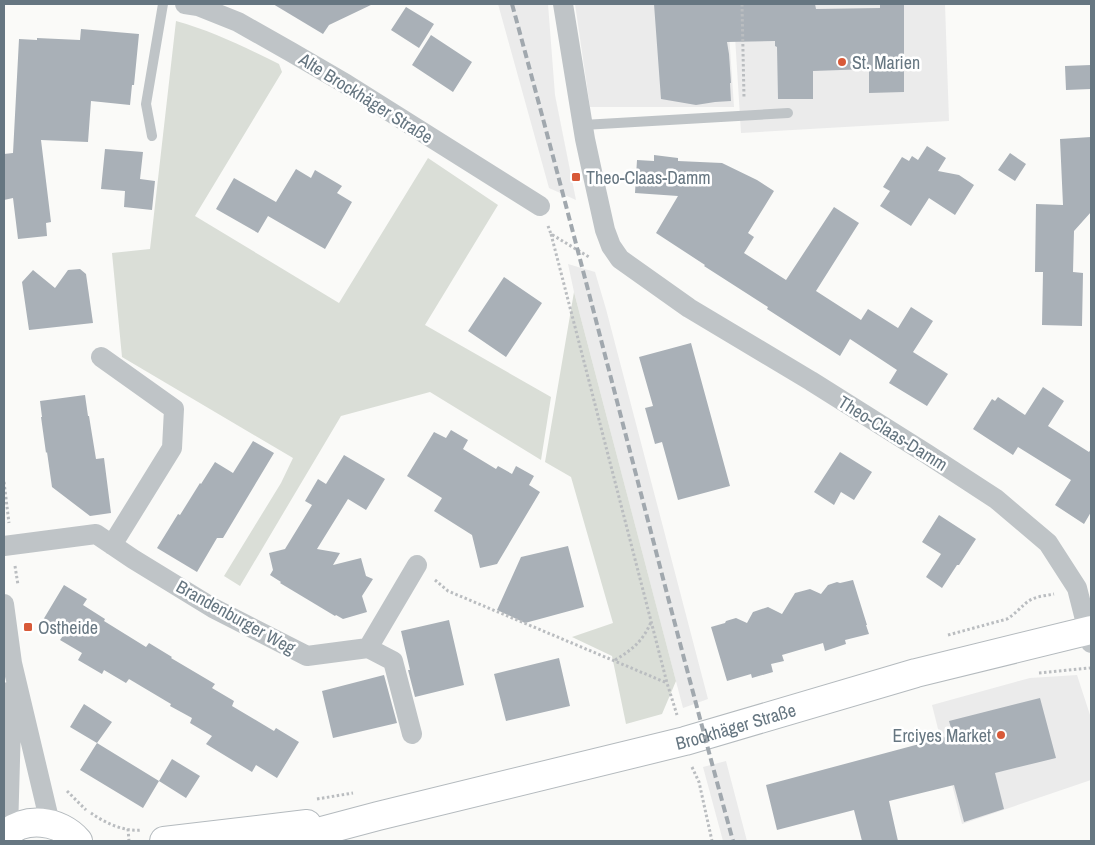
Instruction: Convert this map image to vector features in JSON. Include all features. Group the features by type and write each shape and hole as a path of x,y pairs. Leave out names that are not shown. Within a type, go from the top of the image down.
{"street":[{"name":"Alte Brockhäger Straße","path":"184,4 198,6 238,22 292,52 540,206"},
{"name":"Theo-Claas-Damm","path":"563,4 583,125 605,230 611,246 620,259 689,308 827,391 996,499 1048,543 1077,588 1090,634"},
{"path":"100,357 174,409 172,448 112,545"},
{"name":"Brandenburger Weg","path":"8,546 96,534 213,608 307,656 368,648"},
{"path":"412,734 393,661 368,648 417,565"},
{"path":"6,834 12,663 12,598"},
{"name":"Brockhäger Straße","path":"284,841 378,816 685,741 916,673 1090,634"},
{"path":"12,663 50,823"},
{"name":"Brockhäger Straße","path":"154,836 378,816"},
{"path":"6,834 26,823 50,823 66,830 78,841"}],"lane":[{"path":"152,136 146,104 163,4"},
{"path":"583,125 788,114"}],"path":[{"path":"742,4 745,116"},
{"path":"540,206 551,234 667,683 691,764 699,782 712,841"},
{"path":"551,234 600,263 620,259"},
{"path":"4,482 12,598"},
{"path":"417,565 448,591 667,683"},
{"path":"944,636 1007,619 1033,598 1077,588"},
{"path":"614,660 637,644 647,633 651,622"},
{"path":"63,787 94,816 107,822 154,836"},
{"path":"310,800 359,791"},
{"path":"128,829 129,841"}],"shaded area":[{"path":"498,4 548,4 555,95 576,200 549,188"},
{"path":"575,4 727,4 734,107 590,107"},
{"name":"St. Marien","path":"733,4 945,4 949,121 741,133"},
{"path":"176,21 215,35 279,64 282,72 195,216 339,303 428,158 498,205 425,325 551,397 541,460 430,392 341,416 240,586 224,576 281,483 293,458 122,357 112,253 150,249"},
{"path":"568,264 595,272 708,699 683,708 574,292"},
{"path":"574,292 676,681 662,714 626,724 612,656 572,637 613,623 571,477 545,462"},
{"path":"1077,675 1091,718 1091,780 962,824 932,705 1030,678"},
{"path":"726,761 747,841 723,841 703,767"}],"building":[{"path":"273,4 373,4 329,25 323,34"},
{"path":"654,4 815,4 816,9 880,8 880,5 904,4 904,92 869,93 869,69 813,71 813,99 778,99 777,47 775,46 775,41 727,42 731,101 696,105 661,99"},
{"path":"406,7 434,24 419,48 391,30"},
{"path":"81,29 139,34 130,105 91,101 88,142 41,140 51,222 46,223 47,236 18,239 13,198 4,200 4,154 13,153 19,39 80,40"},
{"path":"431,35 472,62 453,92 412,65"},
{"path":"1091,65 1091,89 1066,90 1065,66"},
{"path":"1091,137 1091,212 1074,231 1073,272 1083,273 1082,326 1042,325 1043,272 1035,272 1036,204 1063,205 1060,139"},
{"path":"927,146 946,158 938,171 959,175 974,185 955,215 929,198 911,226 880,206 890,191 883,187 902,157 909,161 912,156 918,160"},
{"path":"105,149 143,152 140,179 155,181 152,210 124,207 125,191 101,189"},
{"path":"1010,153 1026,164 1015,181 998,170"},
{"path":"654,155 678,158 678,161 722,163 757,180 774,191 748,233 754,237 744,253 786,280 834,207 859,223 816,291 861,320 868,309 898,328 911,307 933,321 913,352 948,374 927,406 889,383 897,370 850,339 840,356 656,233 678,196 635,193 637,160 654,161"},
{"path":"296,169 311,178 315,170 342,186 337,193 352,202 325,249 268,216 258,233 216,209 234,178 276,202"},
{"path":"80,269 86,274 93,323 29,330 22,282 33,270 55,288 68,270"},
{"path":"504,277 542,303 506,357 468,331"},
{"path":"691,343 730,486 678,500 662,442 655,444 645,408 653,406 639,357"},
{"path":"1043,387 1064,401 1048,426 1089,452 1091,449 1091,512 1084,524 1055,505 1071,480 1018,447 1013,455 973,429 992,399 995,401 998,397 1025,415"},
{"path":"85,395 96,459 104,458 111,513 90,516 52,487 40,401"},
{"path":"451,430 468,440 463,449 496,469 498,466 512,474 516,466 534,476 529,485 540,492 497,564 480,568 472,535 434,511 442,498 407,476 434,432 446,438"},
{"path":"253,441 274,453 223,538 217,538 197,572 157,548 178,514 180,515 215,462 233,473"},
{"path":"840,452 872,472 854,500 841,492 834,505 814,492"},
{"path":"344,455 385,479 366,510 348,499 317,549 340,553 333,565 361,558 366,576 373,579 362,596 367,612 343,619 280,583 270,575 273,570 269,553 285,549 312,505 305,501 318,479 326,484"},
{"path":"939,515 976,539 942,588 926,577 941,554 922,542"},
{"path":"568,546 584,607 525,623 497,610 521,557"},
{"path":"853,580 869,634 845,640 846,644 825,651 823,643 782,655 784,661 771,664 773,672 752,678 751,674 727,681 711,627 736,618 747,623 753,612 768,607 782,614 795,593 810,589 821,594 828,585"},
{"path":"64,585 87,599 83,605 105,619 104,621 146,647 149,643 172,657 215,684 212,688 234,701 232,706 274,731 276,728 299,742 277,778 256,765 252,772 206,744 212,736 190,723 192,718 129,679 126,683 104,670 102,674 78,660 82,653 60,640 65,633 43,620"},
{"path":"449,620 464,685 415,697 401,631"},
{"path":"559,658 570,706 506,721 494,674"},
{"path":"384,675 397,723 333,738 322,691"},
{"path":"1040,698 1056,758 995,773 1004,809 964,822 954,785 889,801 898,841 862,841 854,810 777,830 766,785 953,735 949,721"},
{"path":"84,704 112,722 97,743 70,727"},
{"path":"97,743 159,781 143,808 80,770"},
{"path":"172,759 200,776 186,798 159,781"}],"railway":[{"path":"512,4 733,841"}],"place":[{"name":"St. Marien","path":"842,62"},
{"name":"Theo-Claas-Damm","path":"576,177"},
{"name":"Ostheide","path":"28,627"},
{"name":"Erciyes Market","path":"1001,735"}]}
